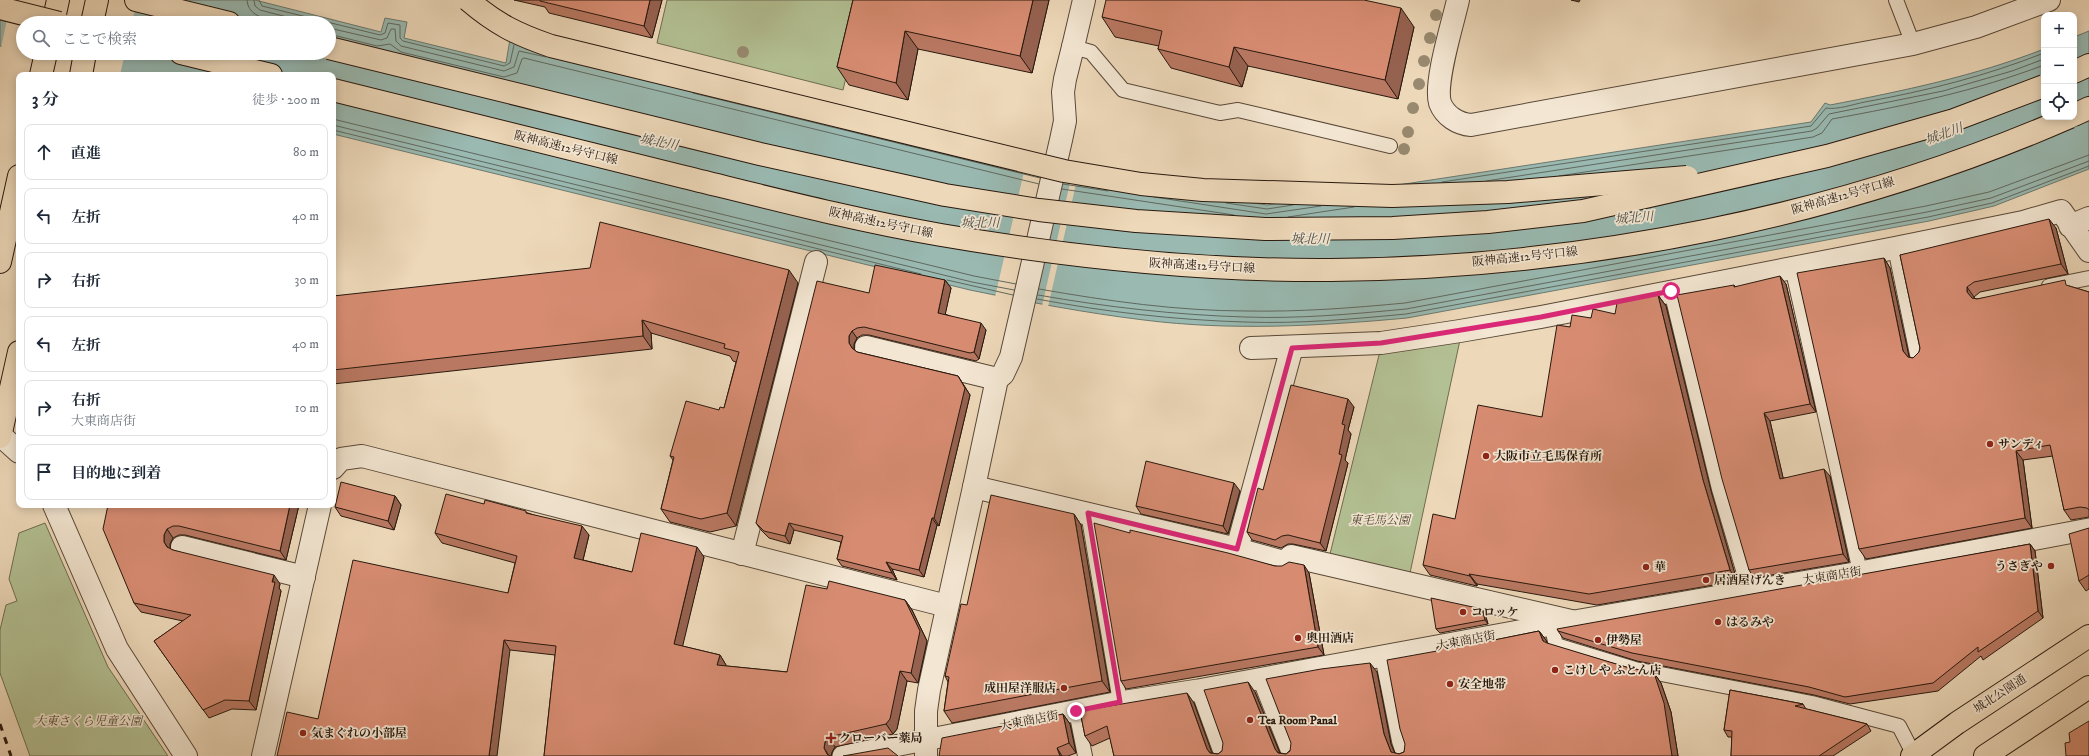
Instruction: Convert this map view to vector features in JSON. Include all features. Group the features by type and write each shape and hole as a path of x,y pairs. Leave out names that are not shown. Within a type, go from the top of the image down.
{"main road":[{"path":"55,16 58,0"},
{"path":"94,16 97,0"},
{"path":"136,0 201,16"},
{"path":"468,0 489,18 519,35 551,46 1064,171 1141,184 1203,190 1392,196 1508,192 1770,170"},
{"path":"0,8 31,16"},
{"path":"336,50 760,154 961,198 1039,210 1136,221 1265,229 1393,228 1488,222 1583,211 1827,156 1954,120 2041,87"},
{"path":"42,72 44,60"},
{"path":"81,72 83,60"},
{"path":"210,60 259,72"},
{"path":"2077,71 2089,66"},
{"name":"阪神高速12号守口線","path":"336,91 831,212 939,235 1132,262 1201,267 1329,270 1395,268 1496,261 1589,251 1685,234 1781,214 1875,188 1968,158 2063,120"},
{"path":"2077,114 2089,108"},
{"path":"0,262 16,190"},
{"path":"0,436 16,365"},
{"name":"城北公園通","path":"1914,756 1957,723 2089,636"},
{"path":"1985,756 2089,687"}],"street":[{"path":"926,748 929,690 946,606 974,487 997,379 1008,366 1061,140 1065,121 1065,79 1084,0"},
{"path":"1458,0 1440,83 1440,102 1446,113 1451,117 1459,122 1471,125 1913,44 1976,27 2049,0"},
{"path":"1251,348 1292,348 1381,343 1541,317 2023,222 2061,211 2080,222 2089,251"},
{"path":"742,554 816,262"},
{"path":"866,347 997,379"},
{"path":"1237,549 1292,348"},
{"path":"0,436 16,449"},
{"path":"336,465 341,459 362,456 946,606"},
{"path":"974,487 1237,549 1284,562 1291,556 1561,623"},
{"path":"55,508 118,650 186,756"},
{"path":"263,756 319,508"},
{"name":"大東商店街","path":"843,756 926,748 1076,711 1120,702 1198,690 1561,623 1860,572 2089,529"},
{"path":"182,547 304,577"}],"lane":[{"path":"1896,0 1913,44"},
{"path":"1073,47 1091,52 1123,90 1220,113 1238,110 1390,146"},
{"path":"1895,248 1918,359"},
{"path":"1792,267 1860,572"},
{"path":"2036,289 2089,278"},
{"path":"1671,291 1719,489 1748,590"},
{"path":"1088,513 1120,702"},
{"path":"1561,623 1556,645 1635,669 1812,703 1899,726 1914,756"},
{"path":"1382,656 1399,741 1404,756"},
{"path":"1259,678 1290,756"},
{"path":"1198,690 1222,756"},
{"path":"1076,711 1085,756"}],"green space":[{"path":"667,0 864,0 843,90 657,43"},
{"name":"東毛馬公園","path":"1460,340 1410,573 1330,554 1380,351"},
{"name":"大東さくら児童公園","path":"45,523 108,667 168,756 30,756 0,673 0,630 6,605 17,601 9,579 19,533"}],"water":[{"name":"城北川","path":"0,0 255,0 318,16 16,16 16,50 0,46"},
{"name":"城北川","path":"385,18 407,22 404,38 506,63 510,39 1070,176 1267,205 1811,122 1825,103 1830,105 1938,82 2018,59 2041,50 2041,120 2077,120 2077,36 2089,31 2089,169 1994,206 1929,221 1407,318 1308,325 1210,325 1144,320 1079,311 970,290 336,135 336,72 104,72 56,60 336,60 336,21 381,32"}],"pier":[{"path":"11,0 137,0 134,16 16,16 16,52 1,48"},
{"path":"48,60 123,60 121,72 96,72"},
{"path":"1026,163 1062,172 1032,305 995,297"},
{"path":"1072,174 1078,175 1048,307 1042,306"}],"building":[{"path":"540,0 650,0 644,26"},
{"path":"853,0 1033,0 1020,56 905,31 896,83 837,67"},
{"path":"1106,0 1364,0 1401,8 1385,80 1234,47 1229,67 1158,49 1162,31 1102,17"},
{"path":"2049,219 2061,264 1974,282 1967,287 1967,292 1972,298 1977,299 2065,280 2066,285 2089,292 2089,510 2087,508 2080,507 2064,510 2050,445 2016,451 2025,518 1859,549 1797,273 1884,258 1903,351 1908,357 1913,358 1919,352 1920,348 1900,255"},
{"path":"600,222 789,270 727,513 701,519 661,509 674,457 670,456 686,401 719,410 720,407 724,408 739,352 724,348 725,344 642,320 643,336 336,370 336,296 590,268"},
{"path":"875,265 945,280 938,313 981,323 974,352 970,353 864,327 857,328 852,331 849,336 849,343 857,352 958,376 965,388 934,518 932,518 919,570 886,562 892,573 837,559 843,536 789,523 785,536 764,531 756,523 817,281 869,293"},
{"path":"1780,276 1810,404 1764,413 1780,479 1824,469 1843,554 1749,570 1722,479 1677,295 1734,285 1734,287"},
{"path":"1658,295 1703,480 1730,570 1589,594 1469,574 1470,576 1423,565 1433,514 1455,519 1478,405 1542,417 1557,325 1570,327 1572,315 1591,318 1593,309 1615,314 1617,303"},
{"path":"1291,385 1348,399 1342,424 1345,425 1339,454 1342,455 1320,543 1288,535 1282,536 1275,540 1247,532 1258,488 1263,490"},
{"path":"1146,461 1234,483 1223,526 1136,506"},
{"path":"341,482 395,496 388,521 336,507"},
{"path":"446,494 484,504 485,500 526,511 526,513 582,526 574,558 632,572 641,533 697,547 674,644 720,655 717,665 787,672 806,585 827,589 829,581 905,600 920,631 911,673 900,671 890,719 886,724 829,737 825,742 824,748 830,756 544,756 556,646 504,640 489,756 277,756 287,712 318,719 353,560 508,593 517,556 435,533"},
{"path":"991,495 1074,514 1102,681 944,711 949,677 945,676 961,604 967,605"},
{"path":"107,508 289,508 280,551 179,526 173,526 167,529 164,535 164,542 167,547 173,550 274,575 272,582 275,582 249,701 225,700 203,710 154,641 191,615 134,603 103,529"},
{"path":"1094,523 1130,533 1130,530 1228,553 1275,566 1282,566 1289,562 1304,565 1318,647 1121,681"},
{"path":"2089,528 2089,575 2079,581 2069,534"},
{"path":"2030,544 2038,611 1978,652 1978,647 1933,683 1845,697 1809,687 1632,653 1558,631 1557,629"},
{"path":"1431,598 1482,609 1485,620 1436,629"},
{"path":"1539,631 1543,641 1547,643 1626,667 1654,673 1664,703 1672,756 1114,756 1107,726 1085,736 1080,711 1187,693 1207,749 1210,753 1218,754 1222,751 1223,743 1204,690 1248,682 1275,749 1278,753 1286,754 1290,751 1291,743 1266,679 1321,669 1370,663 1384,734 1391,752 1399,754 1404,752 1405,744 1400,729 1387,660 1437,651 1437,647 1488,638 1489,641"},
{"path":"1730,690 1803,704 1795,706 1867,724 1819,756 1731,756 1732,731 1724,730"},
{"path":"1063,714 1069,743 1057,748 1060,756 939,756 942,738"},
{"path":"2089,721 2089,756 2066,756 2065,743 2070,742 2069,733"},
{"path":"888,748 898,756 843,756"}],"railway":[{"path":"0,724 11,756"}],"place":[{"name":"サンディ","path":"1990,444"},
{"name":"大阪市立毛馬保育所","path":"1486,456"},
{"name":"うさぎや","path":"2051,566"},
{"name":"華","path":"1646,567"},
{"name":"居酒屋げんき","path":"1706,580"},
{"name":"コロッケ","path":"1463,612"},
{"name":"はるみや","path":"1718,622"},
{"name":"奥田酒店","path":"1298,638"},
{"name":"伊勢屋","path":"1598,640"},
{"name":"こけしや ふとん店","path":"1555,670"},
{"name":"安全地帯","path":"1450,684"},
{"name":"成田屋洋服店","path":"1064,688"},
{"name":"Tea Room Panal","path":"1250,720"},
{"name":"気まぐれの小部屋","path":"303,733"},
{"name":"クローバー薬局","path":"831,738"}],"route":[{"path":"1076,711 1120,702 1088,513 1237,549 1292,348 1381,343 1541,317 1671,291"}]}
